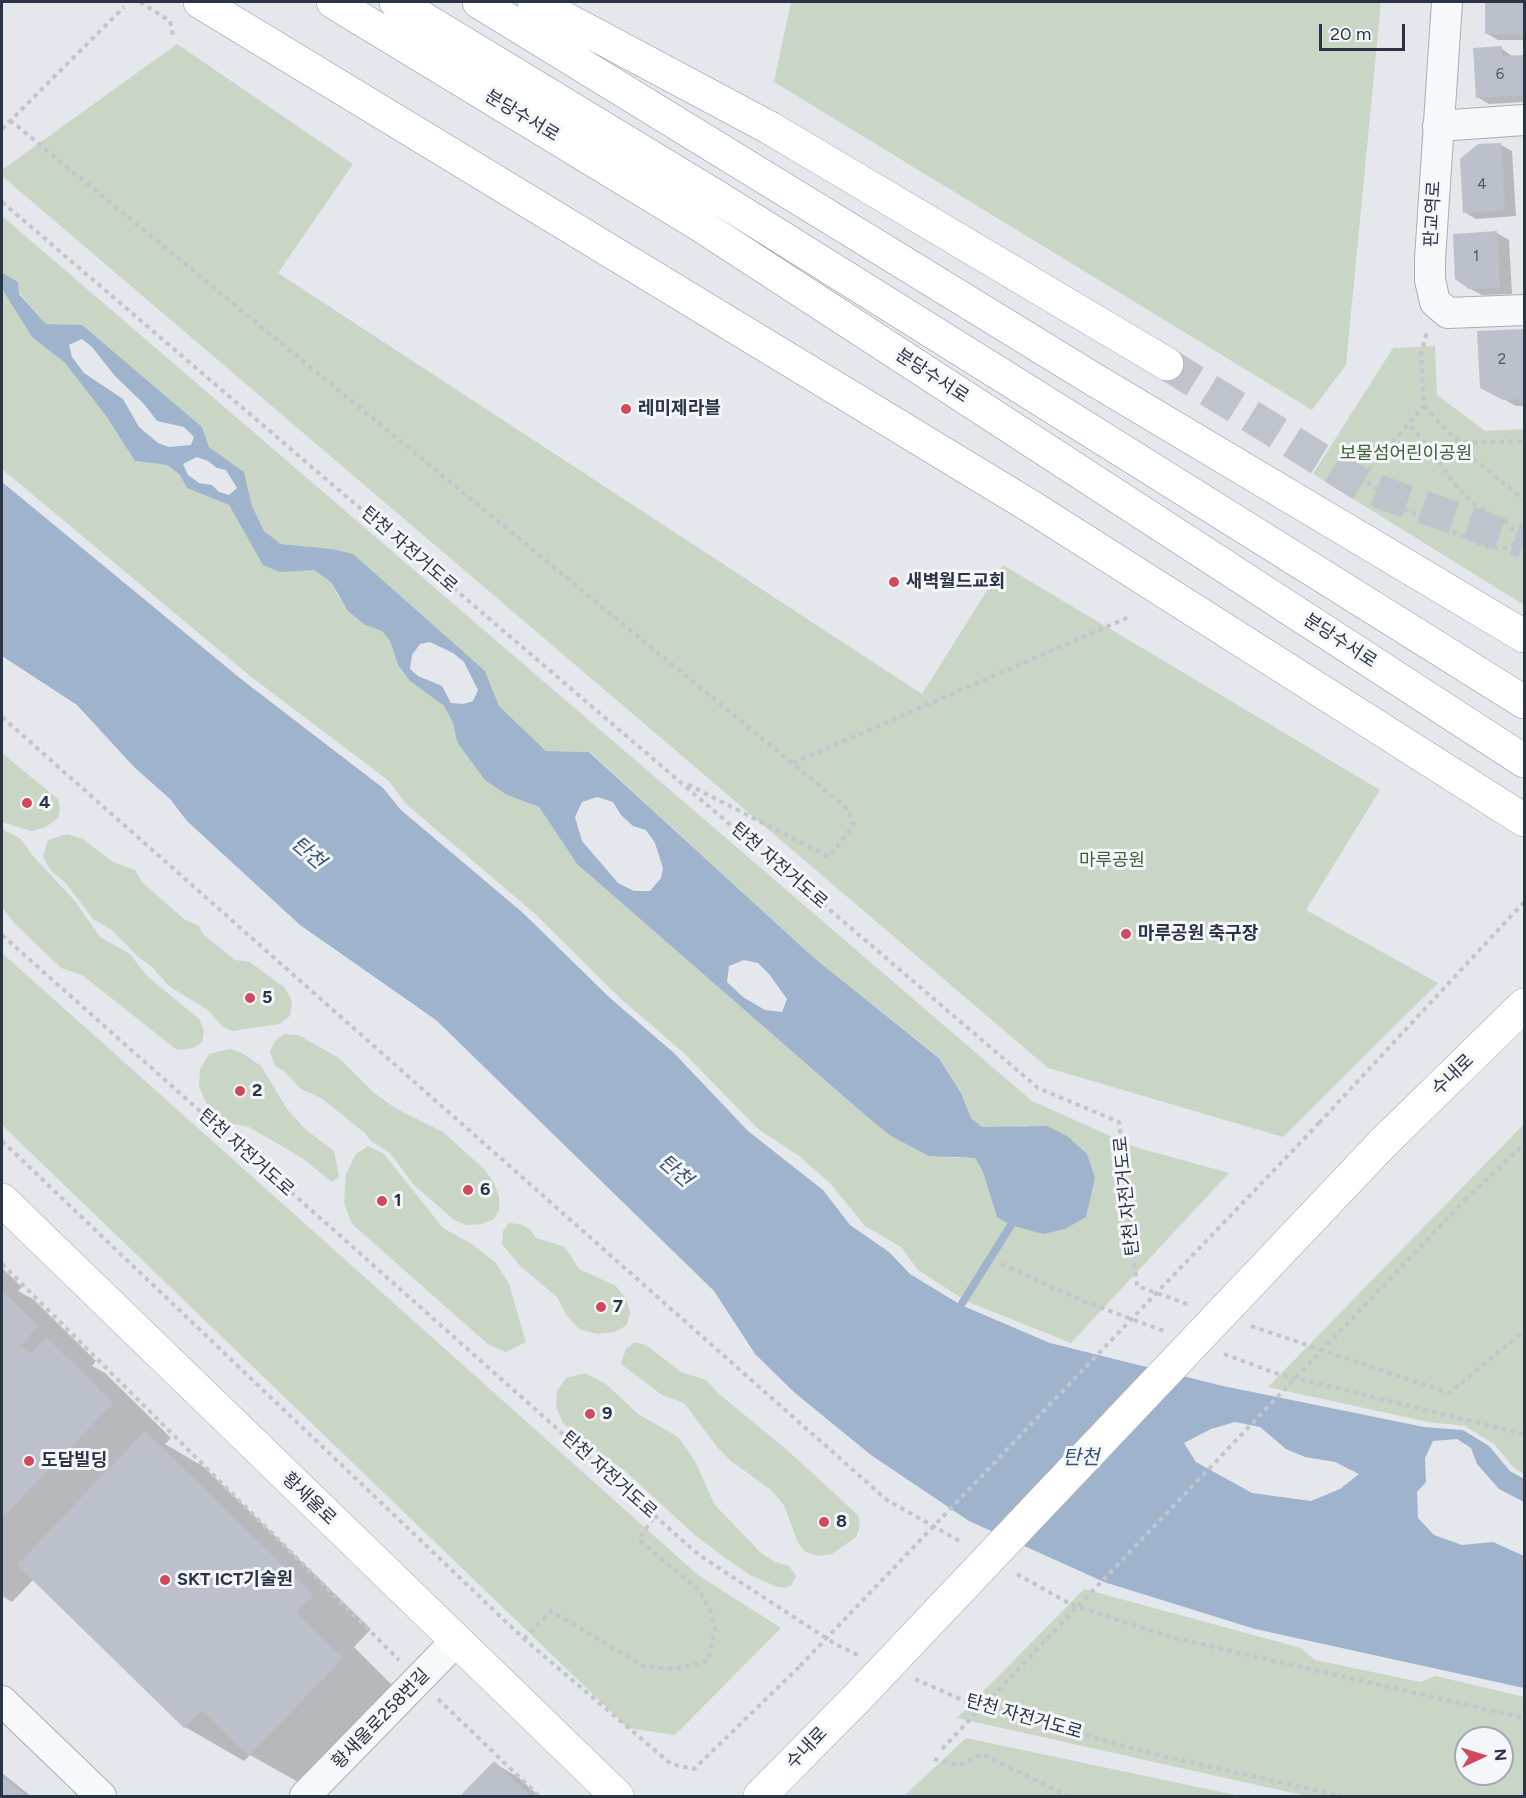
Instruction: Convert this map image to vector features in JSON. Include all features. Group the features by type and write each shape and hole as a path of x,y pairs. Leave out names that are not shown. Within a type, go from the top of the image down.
{"main road":[{"path":"200,2 1030,506 1516,809"},
{"name":"분당수서로","path":"333,2 700,225 1524,761"},
{"name":"분당수서로","path":"396,2 717,197 1524,702"},
{"path":"479,2 1093,379 1524,636"},
{"path":"534,2 770,128 1167,364"},
{"name":"수내로","path":"760,1797 855,1700 1382,1144 1524,1005"},
{"name":"황새울로","path":"2,1200 617,1797"}],"street":[{"name":"판교역로","path":"1435,302 1430,280 1447,2"},
{"path":"1438,126 1524,120"},
{"path":"1435,302 1448,314 1524,310"},
{"name":"황새울로258번길","path":"305,1797 456,1641"},
{"path":"2,1701 101,1797"}],"path":[{"path":"140,2 170,21 173,36"},
{"path":"2,129 124,7"},
{"path":"10,120 848,809 853,826 830,857 677,779"},
{"name":"탄천 자전거도로","path":"2,202 1038,1088 1119,1122 1137,1286 1193,1305"},
{"path":"1435,302 1421,354 1424,406 1474,459 1524,500"},
{"path":"1351,490 1424,406"},
{"path":"1360,477 1399,506 1483,546 1500,549 1512,546 1517,535 1505,521 1475,505 1458,488 1408,424"},
{"path":"1453,437 1468,443 1524,441"},
{"path":"793,763 1129,617"},
{"path":"2,717 887,1500 969,1547"},
{"path":"2,1141 524,1639 671,1764 694,1769 800,1666 1319,1123 1524,902"},
{"name":"탄천 자전거도로","path":"2,935 699,1555 835,1644 868,1659"},
{"path":"942,1749 1465,1200 1524,1144"},
{"path":"2,1264 418,1680 539,1797"},
{"path":"1001,1264 1083,1301 1168,1333"},
{"path":"1248,1325 1449,1394 1524,1331"},
{"path":"1222,1353 1275,1373 1524,1434"},
{"path":"524,1639 550,1611 644,1666 675,1669 708,1661 715,1629 711,1612 699,1590 639,1540 654,1515"},
{"path":"1011,1570 1072,1605 1173,1638 1524,1718"},
{"name":"탄천 자전거도로","path":"912,1678 967,1702 1153,1754 1341,1797"},
{"path":"934,1759 959,1765 983,1754 1067,1797"}],"green space":[{"path":"791,2 1381,2 1346,365 1312,410 774,82"},
{"name":"마루공원","path":"177,44 353,164 278,273 922,694 1003,565 1380,790 1306,910 1438,983 1283,1137 1048,1068 2,176 2,170"},
{"path":"2,216 1032,1101 1135,1147 1229,1173 1071,1343 966,1301 918,1270 901,1247 865,1226 830,1183 799,1156 758,1129 684,1053 621,999 534,913 406,804 389,781 250,676 2,469 2,289 32,337 65,363 106,416 135,461 167,465 180,475 187,488 229,505 240,523 297,570 314,570 331,582 339,598 365,625 382,631 390,641 398,665 410,681 444,706 453,723 457,742 507,795 539,807 577,864 865,1115 952,1158 975,1158 983,1172 997,1217 1026,1125 1004,1128 982,1127 971,1118 961,1093 939,1057 813,957 590,752 546,751 499,706 485,671 332,549 281,544 264,531 252,506 244,472 209,447 202,427 82,326 46,324 2,273"},
{"name":"보물섬어린이공원","path":"1435,346 1437,395 1485,431 1524,429 1524,605 1313,474 1393,348"},
{"path":"2,753 58,799 60,808 58,818 46,827 31,831 2,822"},
{"path":"2,829 21,839 32,855 75,901 100,937 130,954 147,976 199,1019 204,1030 202,1042 193,1048 177,1050 82,975 61,968 15,924 2,907"},
{"path":"67,834 83,839 113,862 135,870 142,882 184,919 199,926 203,934 235,960 250,962 285,988 292,1001 290,1016 279,1024 232,1031 222,1026 208,1010 170,987 112,930 93,919 65,882 50,870 43,856 48,840"},
{"path":"2,953 698,1575 781,1628 675,1735 628,1728 2,1125"},
{"path":"284,1034 298,1035 339,1058 374,1093 397,1109 443,1132 485,1170 494,1183 499,1196 499,1210 494,1219 482,1224 467,1225 454,1220 414,1185 390,1153 371,1141 365,1133 321,1098 301,1089 284,1071 275,1066 270,1052 275,1041"},
{"path":"230,1049 242,1053 261,1066 287,1109 305,1129 334,1151 339,1177 332,1182 302,1158 249,1127 229,1123 207,1104 199,1087 200,1069 209,1054"},
{"path":"1524,1124 1524,1474 1514,1468 1494,1444 1465,1426 1428,1422 1268,1387"},
{"path":"368,1146 384,1154 443,1228 472,1244 496,1263 509,1284 526,1342 506,1352 489,1345 352,1224 344,1203 346,1174 356,1154"},
{"path":"509,1223 520,1224 530,1229 536,1238 565,1247 579,1269 616,1286 626,1299 630,1312 627,1325 615,1332 597,1334 579,1329 567,1316 557,1297 520,1266 502,1244 503,1231"},
{"path":"635,1342 646,1345 681,1372 706,1380 718,1393 787,1450 858,1515 860,1526 856,1537 832,1554 818,1556 806,1552 798,1543 784,1505 771,1490 731,1461 718,1448 684,1403 662,1395 621,1364 626,1349"},
{"path":"585,1373 606,1384 638,1414 678,1437 695,1461 714,1504 761,1553 775,1562 789,1566 796,1576 791,1586 784,1588 775,1586 750,1575 728,1560 696,1536 624,1470 584,1443 563,1423 556,1407 557,1391 566,1378"},
{"path":"1084,1589 1301,1648 1315,1660 1420,1682 1436,1676 1524,1697 1524,1796 1306,1796 957,1718"},
{"path":"966,1738 1240,1796 904,1796"}],"water":[{"path":"2,273 18,282 19,294 46,324 82,325 202,427 209,447 244,472 252,506 264,531 281,544 332,549 353,554 485,671 499,706 546,751 589,752 813,957 939,1058 961,1093 971,1118 982,1127 1047,1126 1067,1136 1087,1154 1095,1178 1086,1217 1065,1229 1043,1234 1011,1225 997,1217 983,1172 975,1158 929,1156 891,1136 865,1115 577,864 539,807 507,795 485,780 457,742 453,723 444,706 410,681 398,665 390,641 382,631 365,625 348,611 331,582 314,570 280,572 263,565 229,505 187,488 180,475 167,465 135,461 106,416 65,363 32,337 2,289","holes":["82,339 92,347 115,376 144,404 157,421 184,427 194,437 191,445 169,447 158,443 139,427 123,399 84,373 72,357 69,345","197,457 208,461 217,468 226,470 237,488 229,495 219,492 212,485 199,483 188,475 183,464","430,642 453,653 464,662 478,690 473,701 463,704 451,703 442,686 418,676 410,669 412,655 420,644","597,797 613,802 621,815 633,826 646,830 655,843 663,868 661,878 650,891 634,891 618,883 582,841 575,817 582,802","744,960 758,963 787,999 782,1012 765,1010 743,997 727,982 729,966"]},
{"name":"탄천","path":"2,482 241,679 383,788 401,810 522,912 610,998 674,1053 748,1131 823,1190 850,1225 889,1252 910,1274 961,1305 1050,1343 1223,1386 1424,1427 1463,1430 1489,1446 1510,1471 1524,1479 1524,1502 1499,1489 1477,1464 1471,1448 1457,1439 1433,1441 1425,1458 1426,1482 1417,1492 1418,1518 1434,1535 1462,1545 1493,1542 1524,1556 1524,1688 1255,1629 1104,1582 969,1521 871,1455 795,1393 755,1354 714,1291 436,1020 300,925 187,821 170,799 134,767 77,705 2,656","holes":["1235,1422 1260,1427 1286,1449 1305,1457 1335,1462 1359,1474 1340,1489 1311,1501 1252,1493 1196,1462 1184,1443 1211,1429"]}],"building":[{"path":"1485,2 1524,2 1524,35 1485,34"},
{"path":"1502,46 1502,56 1524,55 1524,95 1476,98 1473,48"},
{"path":"1501,143 1505,210 1463,213 1460,159 1478,144"},
{"path":"1497,231 1500,288 1469,289 1455,279 1453,234"},
{"path":"1524,329 1524,399 1503,400 1480,388 1477,331"},
{"name":"도담빌딩","path":"2,1290 38,1326 20,1346 30,1354 46,1337 113,1403 2,1518"},
{"name":"SKT ICT기술원","path":"145,1431 313,1595 296,1613 343,1658 249,1756 202,1710 184,1728 17,1565"},
{"path":"494,1761 531,1796 460,1796"},
{"path":"2,1777 26,1796 2,1796"}],"waterway":[{"path":"961,1305 1011,1225"}],"tunnel":[{"path":"1167,364 1363,486 1524,542"}],"place":[{"name":"레미제라블","path":"626,409"},
{"name":"새벽월드교회","path":"894,582"},
{"name":"4","path":"27,803"},
{"name":"마루공원 축구장","path":"1126,934"},
{"name":"5","path":"250,998"},
{"name":"2","path":"240,1091"},
{"name":"6","path":"468,1190"},
{"name":"1","path":"382,1201"},
{"name":"7","path":"601,1307"},
{"name":"9","path":"590,1414"},
{"name":"도담빌딩","path":"29,1461"},
{"name":"8","path":"824,1522"},
{"name":"SKT ICT기술원","path":"165,1580"}]}
